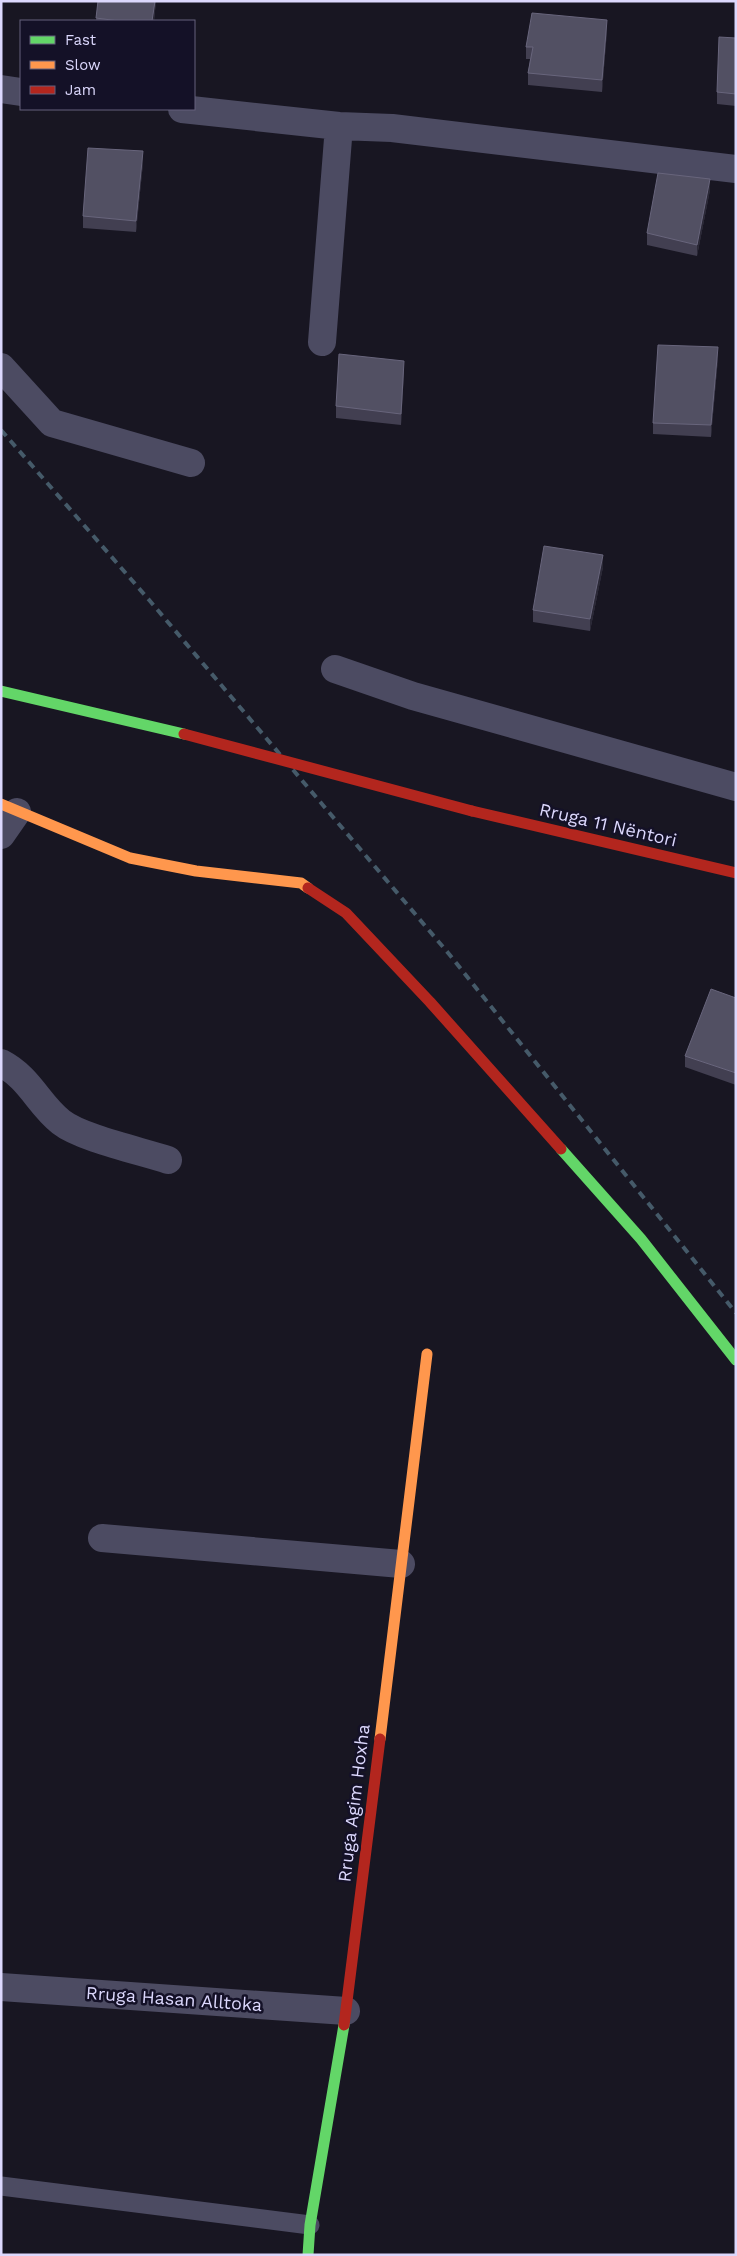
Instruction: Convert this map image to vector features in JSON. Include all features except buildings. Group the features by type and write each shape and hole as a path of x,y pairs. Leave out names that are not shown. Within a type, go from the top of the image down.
{"street":[{"path":"1,89 20,92"},
{"path":"191,110 339,126 392,128 736,169"},
{"path":"322,342 339,126"},
{"path":"1,367 52,423 191,463"},
{"path":"336,669 413,696 736,787"},
{"name":"Rruga 11 Nëntori","path":"1,691 184,734 472,811 736,873"},
{"path":"1,835 9,808 130,858 196,871 301,883 346,913 430,1002 641,1239 736,1360"},
{"path":"1,1063 15,1070 62,1123 77,1131 168,1160"},
{"name":"Rruga Agim Hoxha","path":"308,2255 310,2226 346,2011 428,1354"},
{"path":"102,1538 402,1564"},
{"name":"Rruga Hasan Alltoka","path":"1,1987 346,2011"}],"lane":[{"path":"1,2186 310,2226"}],"railway":[{"path":"1,430 150,601 449,954 736,1313"}],"traffic: fast":[{"path":"1,691 184,734"},
{"path":"561,1149 641,1239 736,1360"},
{"path":"308,2255 310,2225 344,2025"}],"traffic: slow":[{"path":"1,804 130,858 196,871 301,883 308,888"},
{"path":"380,1739 427,1354"}],"traffic: jam":[{"path":"184,734 472,811"},
{"path":"472,811 736,873"},
{"path":"308,888 346,913 430,1002 561,1149"},
{"path":"344,2025 380,1739"}]}
